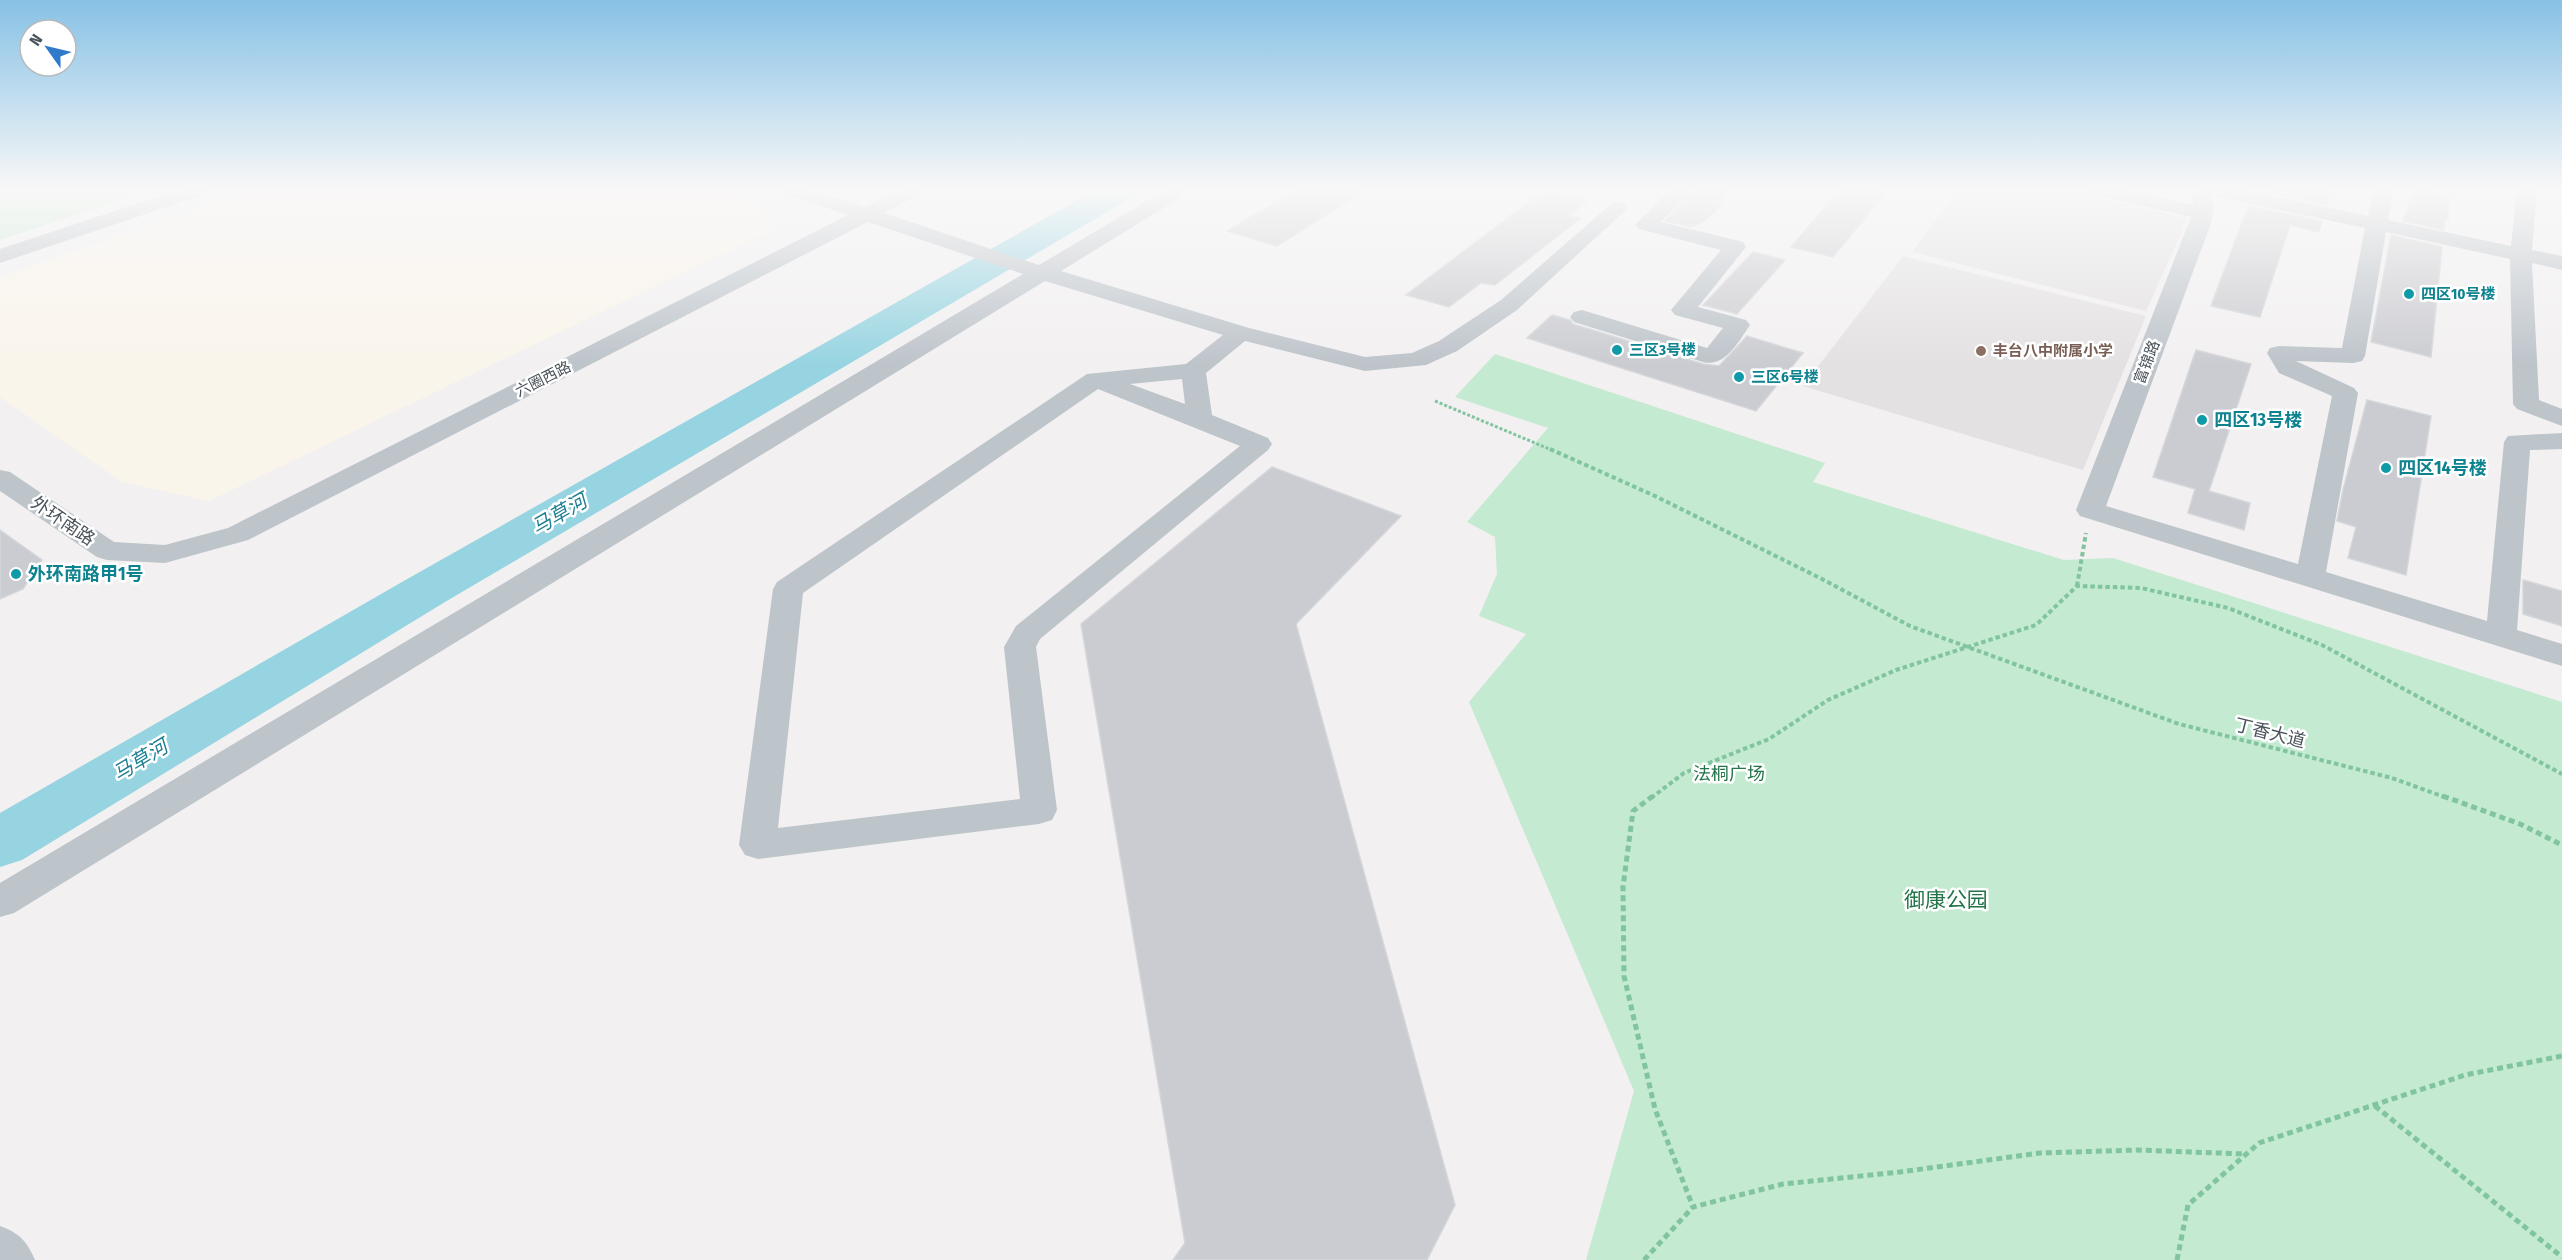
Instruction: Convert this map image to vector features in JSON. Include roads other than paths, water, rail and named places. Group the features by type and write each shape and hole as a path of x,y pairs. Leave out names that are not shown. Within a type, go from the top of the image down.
{"street":[{"path":"0,256 25,248"},
{"name":"六圈西路","path":"165,554 238,534 800,248"},
{"path":"962,248 1241,333 1365,364 1417,360 1448,346 1509,305 1573,248"},
{"path":"0,902 1077,248"},
{"path":"1582,317 1712,357 1738,325 1683,310 1734,248"},
{"name":"富锦路","path":"2186,248 2090,510 2310,578"},
{"path":"2371,248 2353,357 2279,353 2288,368 2345,393 2310,578 2562,655"},
{"path":"2487,248 2562,263"},
{"path":"2522,248 2526,404 2562,418"},
{"path":"1096,379 1259,444 1027,633 1020,647 1039,810 758,845 788,589 1096,379 1193,371 1241,333"},
{"path":"1193,371 1200,419"},
{"path":"2501,636 2517,442 2562,441"},
{"name":"外环南路","path":"0,478 107,551 165,554"},
{"path":"0,1249 11,1260"}],"waterway":[{"name":"马草河","path":"0,843 427,590 1020,248"}],"place":[{"name":"四区10号楼","path":"2409,294"},
{"name":"三区3号楼","path":"1617,350"},
{"name":"丰台八中附属小学","path":"1981,351"},
{"name":"三区6号楼","path":"1739,377"},
{"name":"四区13号楼","path":"2202,420"},
{"name":"四区14号楼","path":"2386,468"},
{"name":"外环南路甲1号","path":"16,574"}],"park label":[{"name":"法桐广场","path":"1729,774"},
{"name":"御康公园","path":"1946,900"}]}
